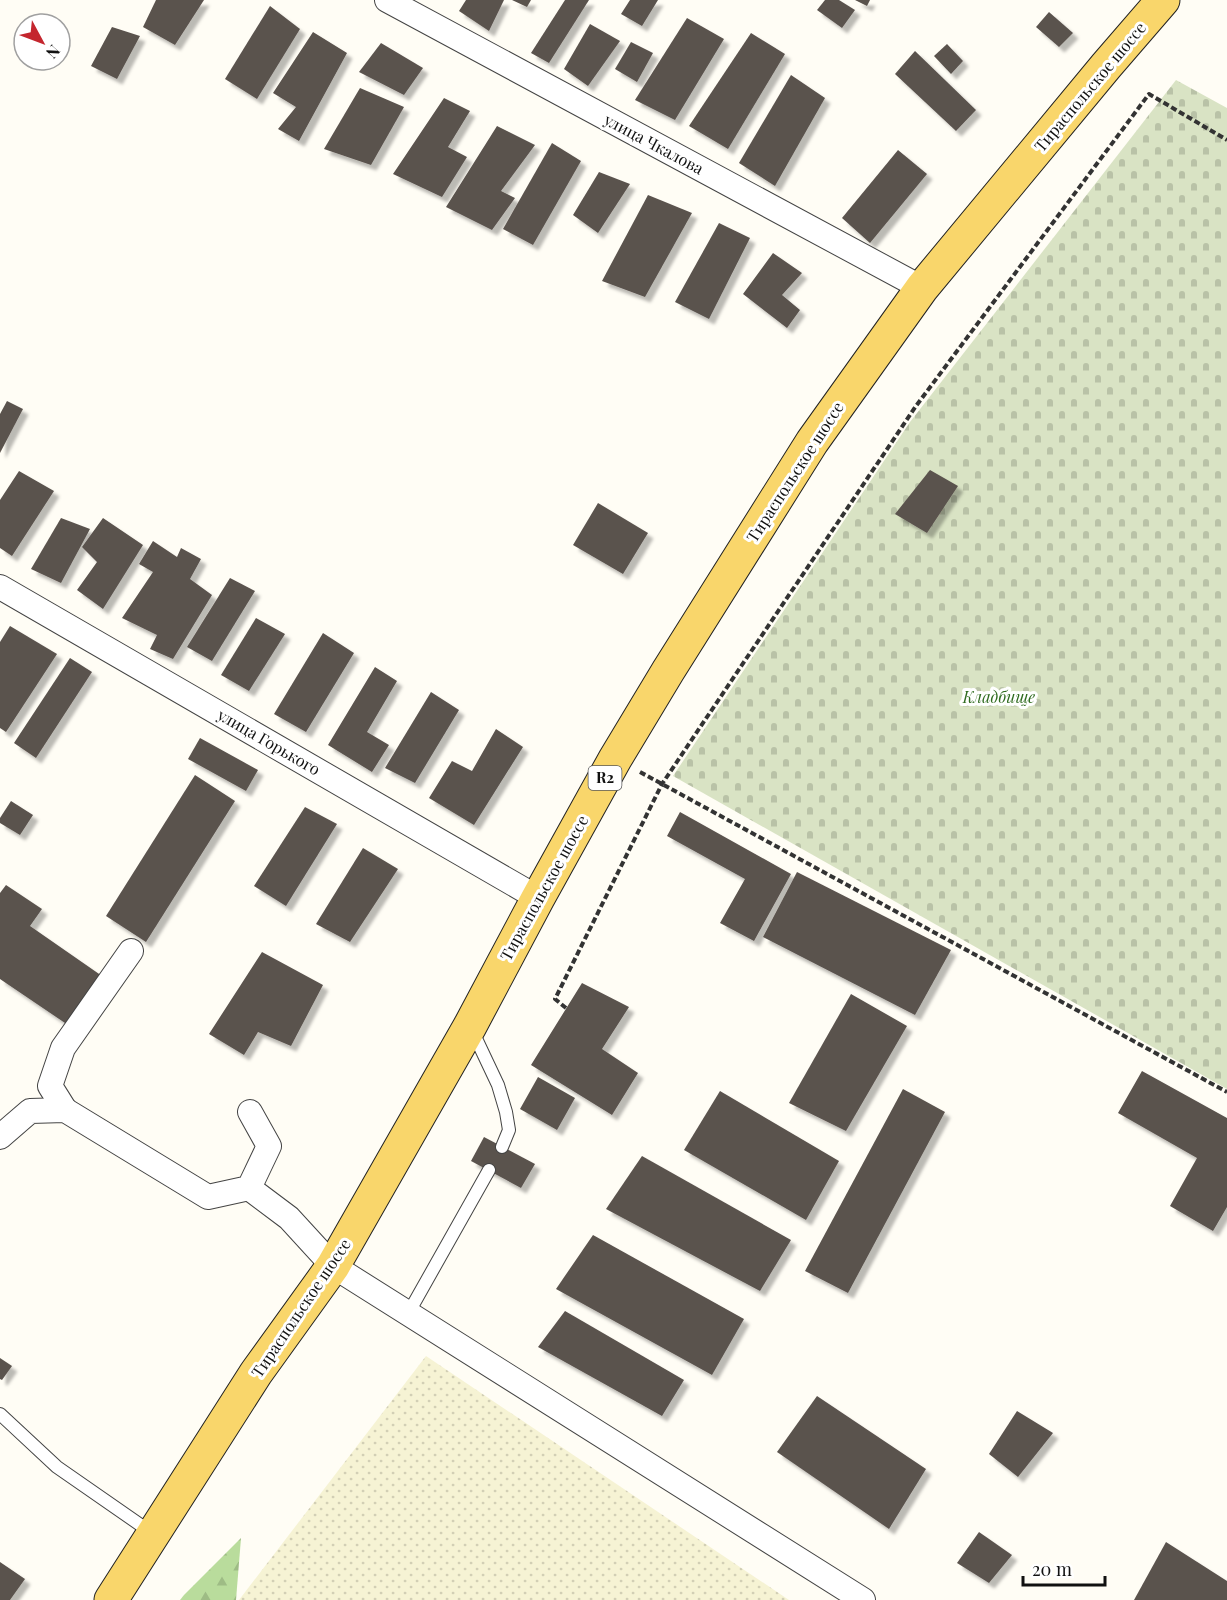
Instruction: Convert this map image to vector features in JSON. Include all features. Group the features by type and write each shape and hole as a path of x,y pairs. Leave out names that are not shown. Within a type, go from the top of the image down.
{"main road":[{"name":"Тираспольское шоссе","path":"111,1600 256,1373 333,1266 470,1026 615,759 812,442 922,288 1163,0"}],"street":[{"name":"улица Чкалова","path":"387,0 922,288"},
{"name":"улица Горького","path":"0,586 538,898"},
{"path":"131,951 63,1048 50,1086 65,1110 208,1197 249,1188 289,1218 333,1266 863,1600"},
{"path":"0,1137 30,1111 65,1110"},
{"path":"249,1188 269,1146 250,1112"}],"lane":[{"path":"470,1026 498,1085 506,1112 510,1130 502,1147"},
{"path":"409,1312 489,1170"},
{"path":"0,1414 57,1467 153,1534"}],"path":[{"path":"567,1008 555,999 662,784 916,406 1149,94 1227,140"},
{"path":"615,759 1227,1092"}],"shaded area":[{"path":"426,1356 789,1600 239,1600"}],"green space":[{"name":"Кладбище","path":"1176,80 1227,108 1227,1089 673,776 910,422"},
{"path":"241,1538 236,1600 180,1600 184,1595"}],"building":[{"path":"156,0 204,0 175,45 143,27"},
{"path":"466,0 504,0 489,31 459,11"},
{"path":"512,0 531,0 527,7"},
{"path":"565,0 589,0 549,63 531,53"},
{"path":"630,0 658,0 642,26 621,14"},
{"path":"825,0 839,0 855,10 842,28 817,10"},
{"path":"855,0 870,0 867,6"},
{"path":"270,6 300,29 257,99 225,79"},
{"path":"1049,12 1073,33 1059,47 1036,27"},
{"path":"687,18 724,39 675,120 635,100"},
{"path":"590,24 620,41 588,86 564,69"},
{"path":"112,27 140,36 117,79 91,66"},
{"path":"313,32 347,53 299,141 278,129 296,107 273,93"},
{"path":"751,33 785,54 728,149 689,126"},
{"path":"631,42 653,53 637,82 615,69"},
{"path":"381,43 423,68 404,95 359,72"},
{"path":"947,44 963,61 951,74 934,56"},
{"path":"915,51 976,110 956,131 895,74"},
{"path":"791,75 825,98 775,186 739,163"},
{"path":"360,88 404,107 371,165 324,149"},
{"path":"444,98 470,111 448,147 467,157 442,197 393,174"},
{"path":"497,126 535,145 501,191 515,198 492,230 446,207"},
{"path":"552,143 581,161 533,245 503,229"},
{"path":"898,150 927,174 870,243 842,218"},
{"path":"599,172 630,184 598,233 573,215"},
{"path":"648,195 692,213 645,297 602,281"},
{"path":"719,223 750,238 709,319 675,302"},
{"path":"773,253 802,273 782,295 800,310 787,328 743,294"},
{"path":"7,401 23,409 0,453 0,414"},
{"path":"930,470 958,486 927,533 895,514"},
{"path":"19,471 54,491 12,556 0,548 0,500"},
{"path":"598,503 648,533 623,574 573,545"},
{"path":"61,518 90,529 61,583 31,569"},
{"path":"103,518 143,545 103,609 77,590 97,562 82,547"},
{"path":"153,541 177,557 181,548 201,559 190,579 212,595 173,659 150,649 157,635 122,618 153,572 139,564"},
{"path":"230,578 255,591 212,661 187,647"},
{"path":"256,618 285,634 249,691 221,675"},
{"path":"10,626 57,654 6,732 0,728 0,642"},
{"path":"323,633 354,653 306,732 274,714"},
{"path":"70,658 92,672 36,758 14,743"},
{"path":"375,667 397,681 367,732 389,745 372,772 328,745"},
{"path":"431,692 459,710 415,783 385,768"},
{"path":"496,729 523,747 474,825 429,798 452,761 472,771"},
{"path":"200,738 258,770 246,791 188,759"},
{"path":"195,775 235,801 146,942 106,916"},
{"path":"11,801 33,815 20,835 0,823 0,818"},
{"path":"305,807 337,824 286,906 254,886"},
{"path":"680,812 791,874 754,941 720,923 745,879 667,836"},
{"path":"363,848 398,869 350,942 316,924"},
{"path":"797,872 951,950 915,1015 763,937"},
{"path":"6,885 42,909 30,926 102,976 68,1025 0,979 0,893"},
{"path":"262,952 323,985 291,1046 258,1032 244,1055 209,1034"},
{"path":"582,983 629,1007 602,1049 638,1073 612,1115 531,1065"},
{"path":"851,994 907,1026 846,1131 789,1103"},
{"path":"1142,1071 1227,1118 1227,1207 1213,1231 1170,1206 1197,1158 1118,1113"},
{"path":"538,1077 575,1098 557,1130 520,1109"},
{"path":"903,1089 945,1112 848,1293 805,1271"},
{"path":"720,1091 839,1161 806,1220 684,1150"},
{"path":"484,1137 535,1164 521,1188 471,1161"},
{"path":"642,1156 791,1240 760,1291 606,1209"},
{"path":"593,1235 744,1319 712,1375 556,1289"},
{"path":"565,1311 684,1380 662,1416 538,1347"},
{"path":"0,1358 12,1366 2,1380 0,1379"},
{"path":"817,1396 926,1469 889,1529 777,1452"},
{"path":"1017,1411 1053,1433 1018,1477 989,1454"},
{"path":"979,1532 1012,1555 989,1583 957,1563"},
{"path":"1166,1542 1227,1581 1227,1600 1134,1600"},
{"path":"0,1562 25,1579 10,1600 0,1600"}]}
